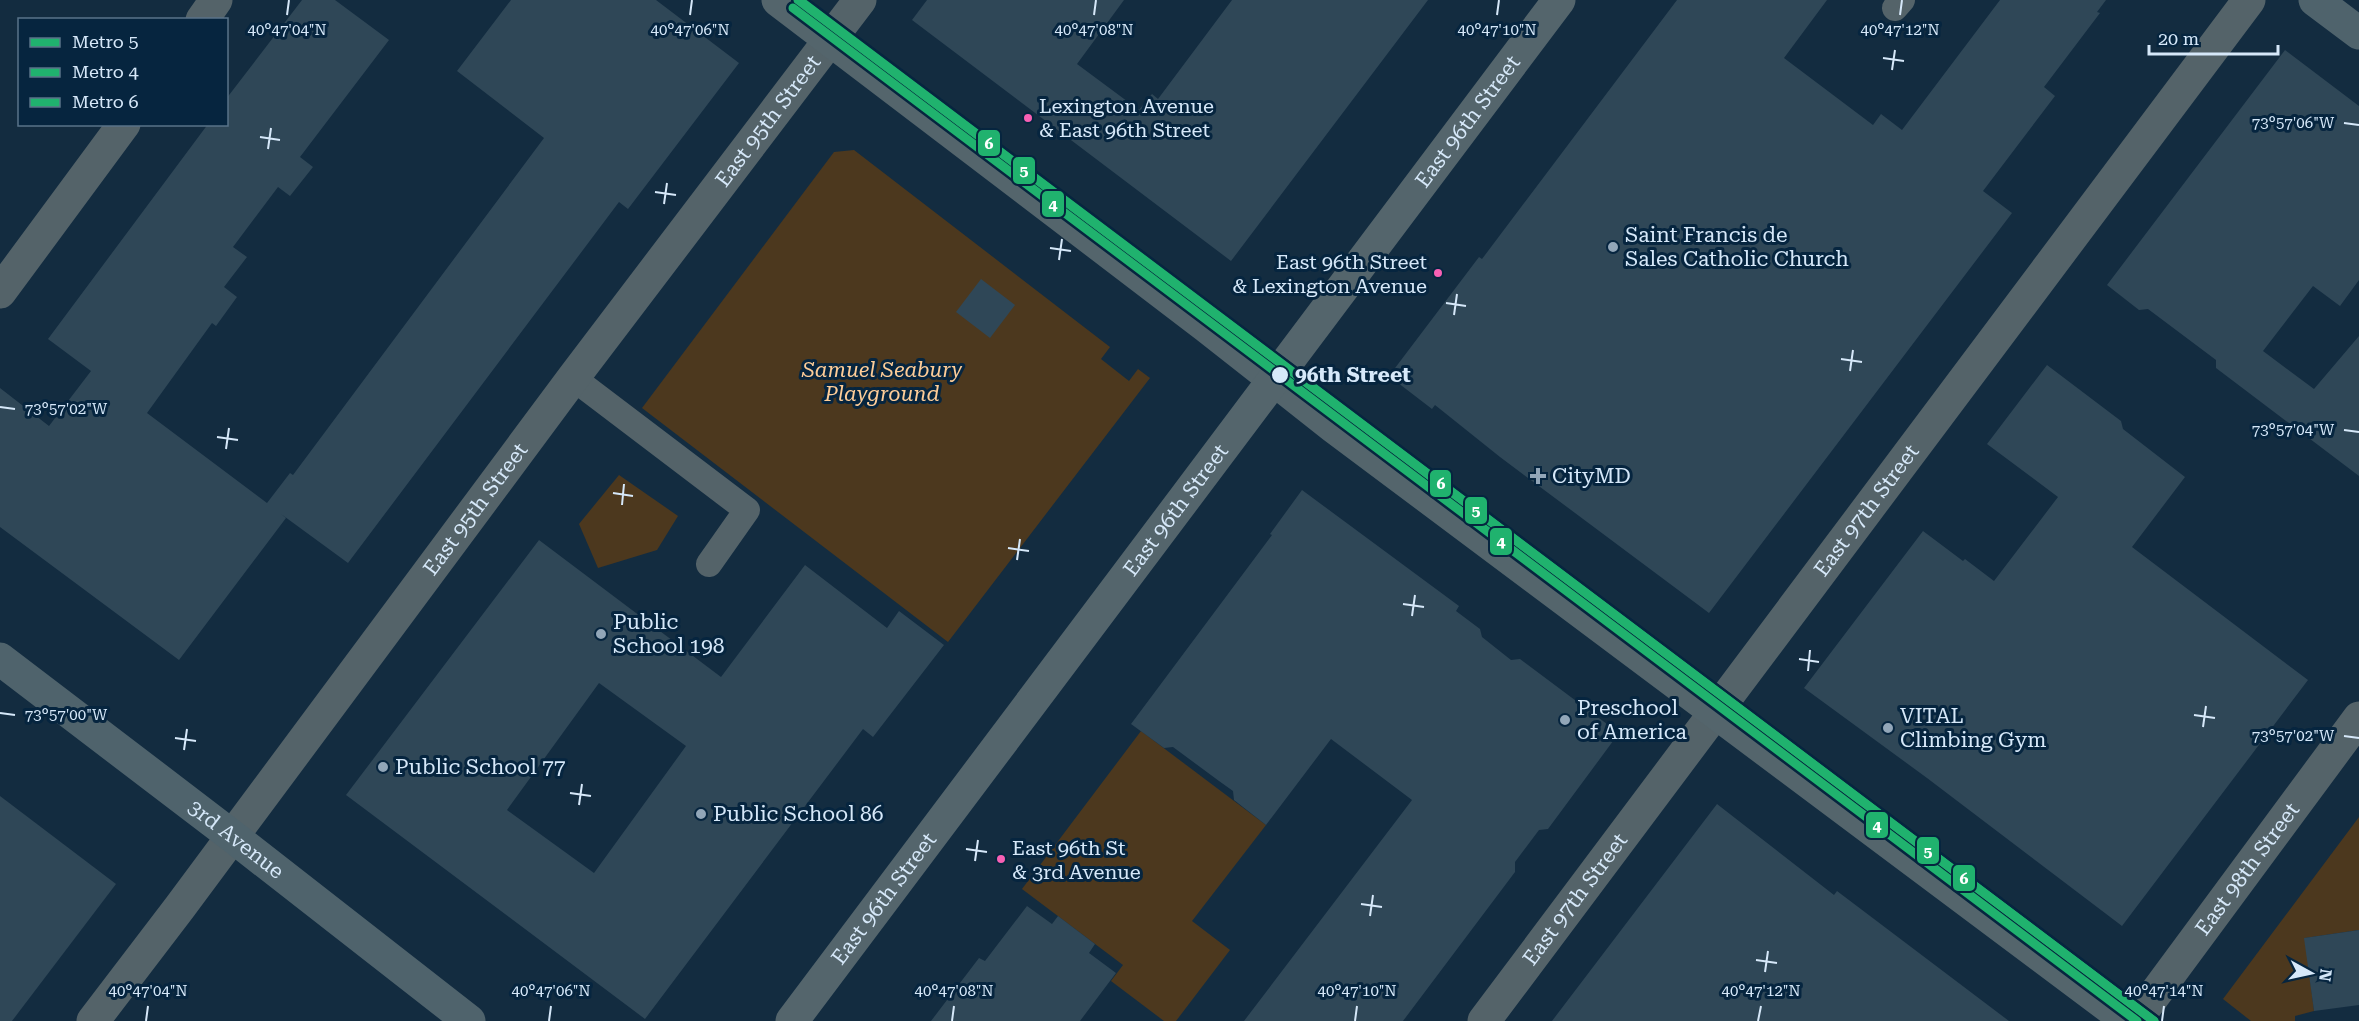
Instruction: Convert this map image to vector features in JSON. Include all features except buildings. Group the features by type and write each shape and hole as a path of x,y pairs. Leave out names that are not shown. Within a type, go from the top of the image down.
{"main road":[{"path":"778,0 1334,427 2128,1021"},
{"name":"East 96th Street","path":"792,1021 1559,0"},
{"path":"2314,0 2359,33"},
{"name":"3rd Avenue","path":"0,660 232,836 469,1021"}],"street":[{"path":"203,18 216,0"},
{"name":"East 95th Street","path":"93,1021 573,378 860,0"},
{"name":"East 97th Street","path":"1484,1021 2249,0"},
{"path":"0,292 123,126"},
{"name":"East 98th Street","path":"2135,1021 2359,718"}],"lane":[{"path":"573,378 747,510 709,564"}],"green space":[{"name":"Samuel Seabury Playground","path":"854,150 1110,347 1101,359 1129,381 1138,369 1150,378 948,642 642,408 834,152"},
{"path":"619,475 678,516 657,550 598,568 579,524"},
{"path":"1141,731 1266,825 1192,921 1230,950 1176,1021 1164,1021 1111,981 1123,965 1022,889"},
{"path":"2359,817 2359,930 2305,938 2314,1011 2295,1016 2295,1021 2251,1021 2223,999"}],"metro line":[{"name":"5","path":"798,0 2154,1021"},
{"name":"6","path":"799,0 2154,1021"},
{"name":"4","path":"793,8 2137,1021"}],"place":[{"name":"Lexington Avenue & East 96th Street","path":"1028,118"},
{"name":"Saint Francis de Sales Catholic Church","path":"1613,247"},
{"name":"East 96th Street & Lexington Avenue","path":"1438,273"},
{"name":"96th Street","path":"1280,375"},
{"name":"CityMD","path":"1538,476"},
{"name":"Public School 198","path":"601,634"},
{"name":"Preschool of America","path":"1565,720"},
{"name":"VITAL Climbing Gym","path":"1888,728"},
{"name":"Public School 77","path":"383,767"},
{"name":"Public School 86","path":"701,814"},
{"name":"East 96th St & 3rd Avenue","path":"1001,859"}]}
